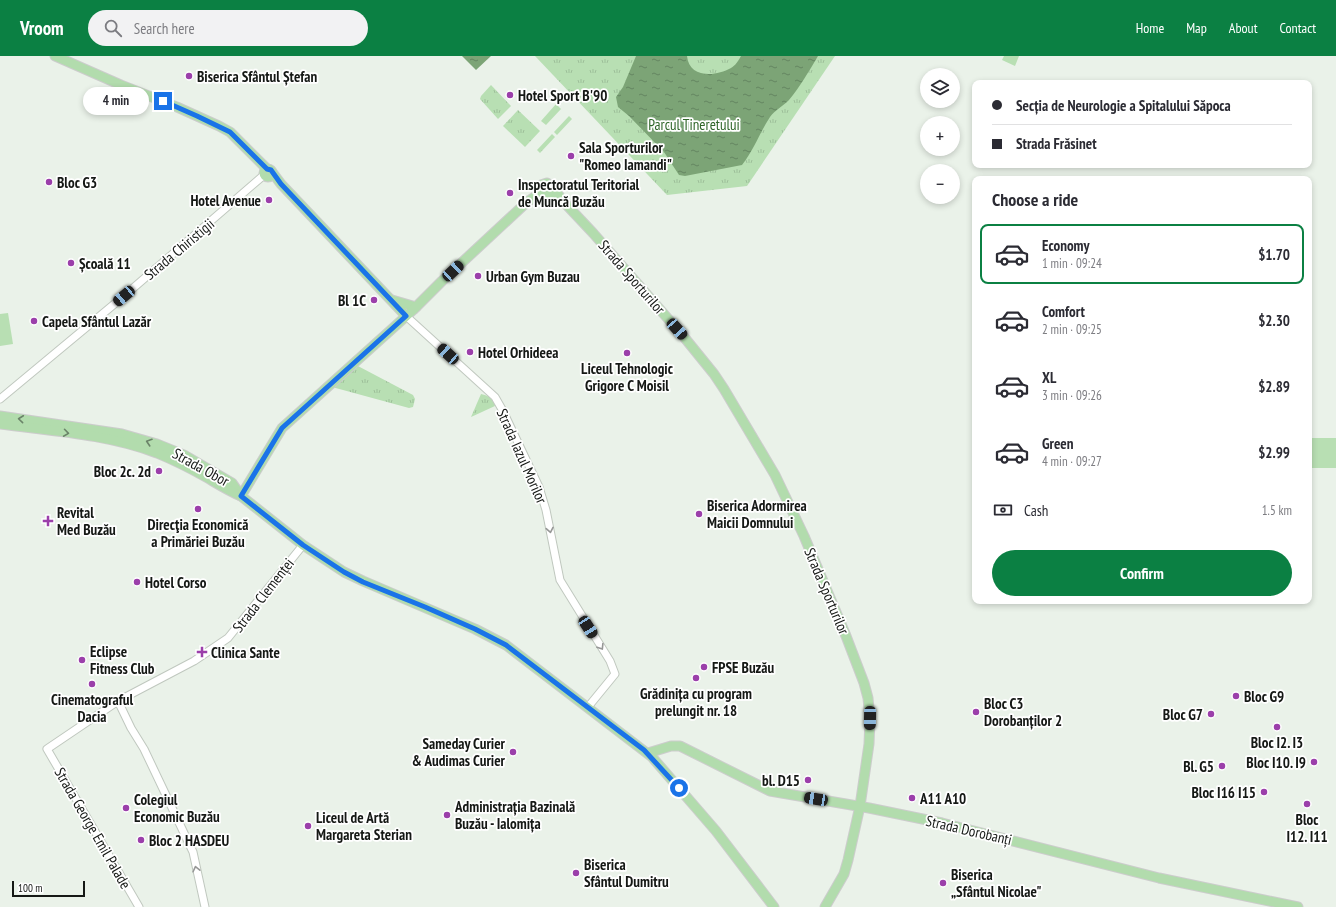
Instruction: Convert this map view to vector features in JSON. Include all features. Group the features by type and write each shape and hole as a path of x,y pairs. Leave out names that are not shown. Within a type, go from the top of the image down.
{"main road":[{"path":"55,56 121,85 177,107 230,132 253,154 267,173 281,184 406,316"},
{"name":"Strada Sporturilor","path":"416,307 529,201 545,189 562,200 654,302 714,374 753,436 775,476 804,536 835,608 866,690 869,708 870,732 860,806 844,874 825,907"},
{"path":"392,301 416,307"},
{"path":"392,301 395,315 392,328"},
{"path":"416,307 282,428 241,496 303,545 344,572 363,582 475,629 506,645 648,753 706,819 774,907"},
{"name":"Strada Obor","path":"0,416 106,431 132,436 157,444 184,455 232,483 241,496"},
{"name":"Strada Obor","path":"0,424 130,444 156,453 180,464 241,496"},
{"name":"Strada Dorobanți","path":"648,753 672,746 680,746 766,790 860,806 942,823 1159,878 1298,907"}],"street":[{"name":"Strada Chiristigii","path":"0,399 124,296 267,173"},
{"name":"Strada Iazul Morilor","path":"406,316 480,383 498,402 539,487 546,510 560,580 610,661 615,674 588,707"},
{"name":"Strada Clemenței","path":"47,749 118,701 194,661 233,634 303,545"},
{"path":"118,701 131,728 144,749 193,852 205,907"},
{"name":"Strada George Emil Palade","path":"47,749 139,907"}],"green space":[{"name":"Parcul Tineretului","path":"535,56 835,56 747,186 667,195"},
{"path":"1004,56 1019,56 1015,66 1002,60"},
{"path":"491,85 511,106 498,119 480,99"},
{"path":"556,104 561,109 546,125 541,121"},
{"path":"518,110 540,131 525,147 503,126"},
{"path":"569,116 572,119 557,135 554,132"},
{"path":"552,134 555,137 540,153 537,150"},
{"path":"8,313 13,344 0,346 0,314"},
{"path":"356,365 413,395 415,399 413,407 409,408 332,387"},
{"path":"481,394 490,398 495,406 471,417"},
{"path":"1312,438 1336,438 1336,468 1312,468"}],"water":[{"path":"462,56 491,56 476,70"},
{"path":"636,56 687,56 692,68 704,74 711,74 731,68 741,56 818,56 793,95 770,117 742,165 685,176 679,175 664,152 629,116 618,107 616,97 623,87"}],"place":[{"name":"Biserica Sfântul Ștefan","path":"189,76"},
{"name":"Hotel Sport B'90","path":"510,95"},
{"name":"Sala Sporturilor \"Romeo Iamandi\"","path":"571,156"},
{"name":"Bloc G3","path":"49,182"},
{"name":"Inspectoratul Teritorial de Muncă Buzău","path":"510,193"},
{"name":"Hotel Avenue","path":"269,200"},
{"name":"Școală 11","path":"71,263"},
{"name":"Urban Gym Buzau","path":"478,276"},
{"name":"Bl 1C","path":"374,300"},
{"name":"Capela Sfântul Lazăr","path":"34,321"},
{"name":"Hotel Orhideea","path":"470,352"},
{"name":"Liceul Tehnologic Grigore C Moisil","path":"627,353"},
{"name":"Bloc 2c. 2d","path":"159,471"},
{"name":"Direcţia Economică a Primăriei Buzău","path":"198,509"},
{"name":"Biserica Adormirea Maicii Domnului","path":"699,514"},
{"name":"Revital Med Buzău","path":"48,521"},
{"name":"Hotel Corso","path":"137,582"},
{"name":"Clinica Sante","path":"202,652"},
{"name":"Eclipse Fitness Club","path":"82,660"},
{"name":"FPSE Buzău","path":"704,667"},
{"name":"Grădinița cu program prelungit nr. 18","path":"696,678"},
{"name":"Cinematograful Dacia","path":"92,684"},
{"name":"Bloc G9","path":"1236,696"},
{"name":"Bloc C3 Dorobanților 2","path":"976,712"},
{"name":"Bloc G7","path":"1211,714"},
{"name":"Bloc I2. I3","path":"1277,727"},
{"name":"Sameday Curier & Audimas Curier","path":"513,752"},
{"name":"Bloc I10. I9","path":"1314,762"},
{"name":"Bl. G5","path":"1222,766"},
{"name":"bl. D15","path":"808,780"},
{"name":"Bloc I16 I15","path":"1264,792"},
{"name":"A11 A10","path":"912,798"},
{"name":"Bloc I12. I11","path":"1307,804"},
{"name":"Colegiul Economic Buzău","path":"126,808"},
{"name":"Administrația Bazinală Buzău - Ialomița","path":"447,815"},
{"name":"Liceul de Artă Margareta Sterian","path":"308,826"},
{"name":"Bloc 2 HASDEU","path":"141,840"},
{"name":"Biserica Sfântul Dumitru","path":"576,873"},
{"name":"Biserica „Sfântul Nicolae\"","path":"943,883"}],"route":[{"path":"163,101 230,132 267,169 271,170 281,184 406,316 282,428 241,496 303,545 344,572 363,582 475,629 517,652 644,750 679,788"}]}
